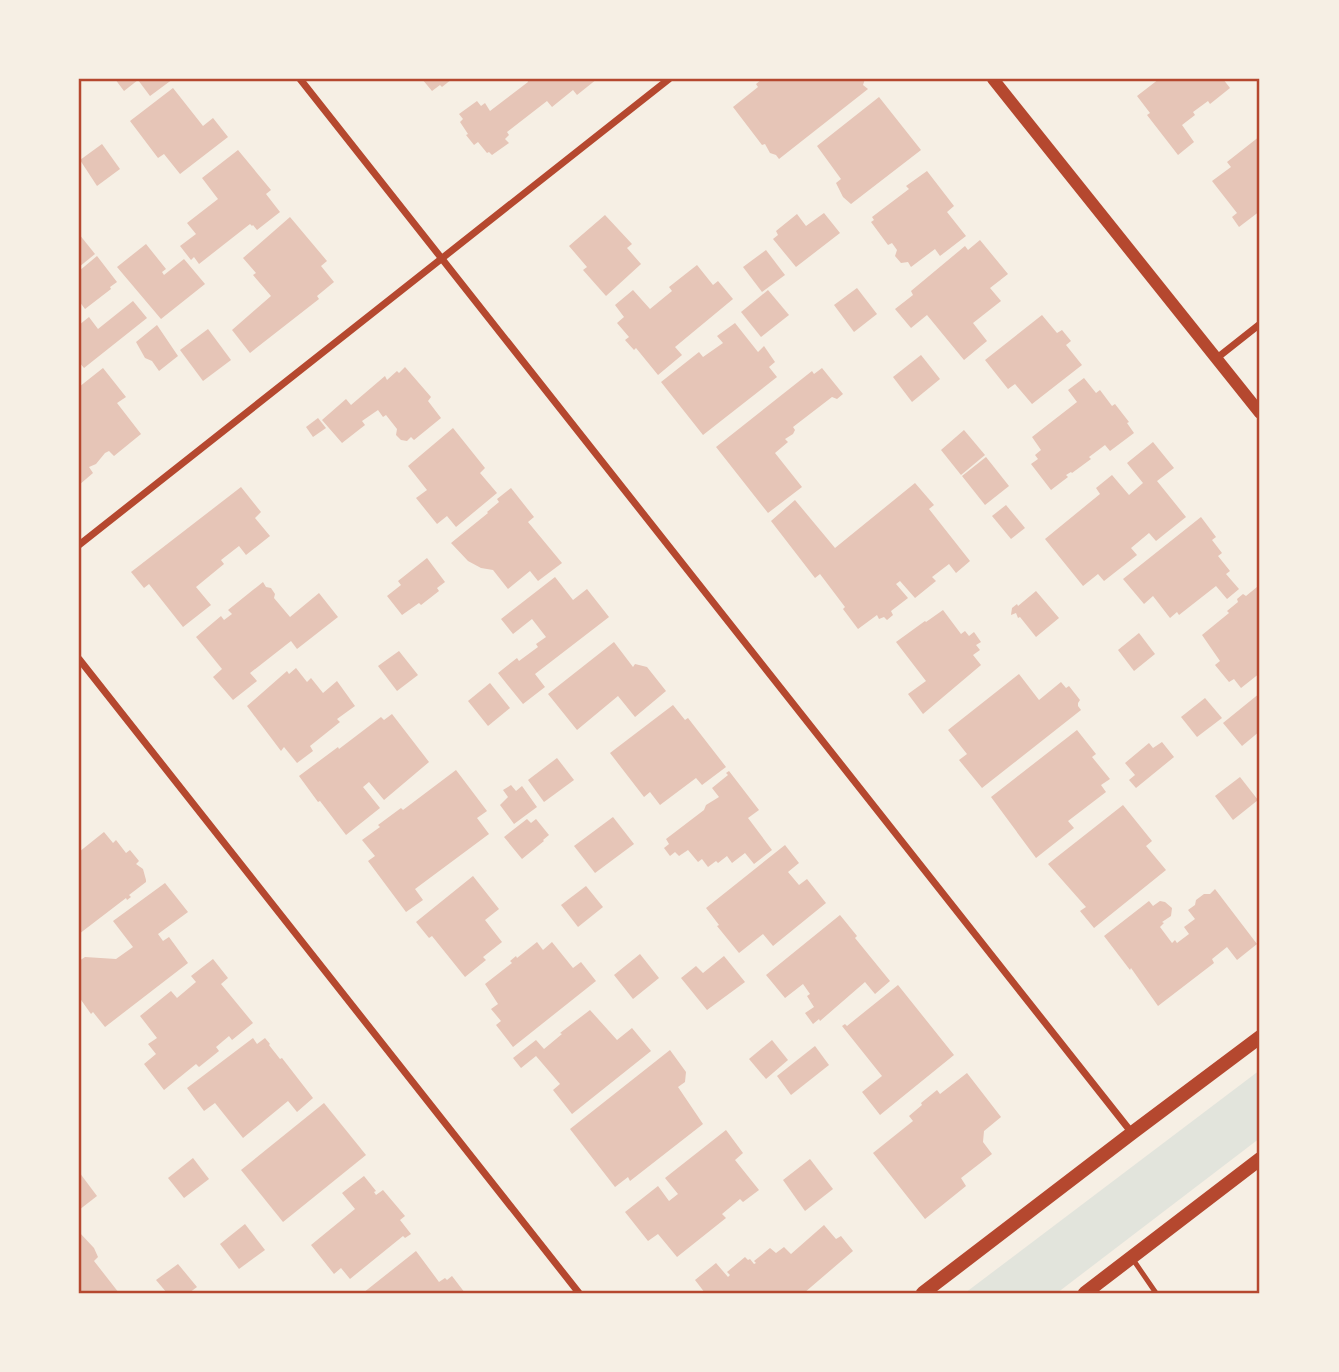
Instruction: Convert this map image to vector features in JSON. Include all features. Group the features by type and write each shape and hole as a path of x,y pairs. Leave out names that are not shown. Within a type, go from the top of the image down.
{"main road":[{"path":"923,1293 1260,1037"},
{"path":"1086,1293 1260,1159"}],"street":[{"path":"300,79 1132,1133"},
{"path":"79,545 669,79"},
{"path":"993,79 1260,413"},
{"path":"1217,358 1260,324"},
{"path":"79,659 579,1293"}],"lane":[{"path":"1132,1258 1156,1293"}],"shaded area":[{"path":"1260,1070 1260,1138 1057,1293 965,1293"}],"building":[{"path":"115,79 173,79 150,96 138,80 124,91"},
{"path":"422,79 452,79 432,91"},
{"path":"527,79 597,79 577,95 573,90 552,107 547,101 507,132 509,135 505,139 509,143 492,155 478,142 474,145 466,135 468,134 460,122 463,119 459,114 477,101 481,106 485,103 490,111 528,82"},
{"path":"762,79 865,79 863,85 868,89 779,159 770,153 765,144 762,145 733,107 758,87 756,84"},
{"path":"1159,79 1223,79 1230,88 1210,104 1208,101 1193,112 1195,115 1182,125 1194,142 1178,155 1147,115 1150,113 1137,96"},
{"path":"173,88 203,126 213,118 228,137 180,174 164,154 158,158 130,121"},
{"path":"879,97 921,150 851,204 843,197 836,183 841,179 817,146"},
{"path":"1260,136 1260,211 1239,227 1232,217 1237,213 1212,181 1231,167 1227,162"},
{"path":"102,144 120,169 97,186 80,160"},
{"path":"238,150 271,190 266,194 280,212 257,230 250,224 199,264 194,257 191,260 180,246 196,234 187,223 218,199 202,178"},
{"path":"927,171 954,206 947,212 966,236 940,256 935,249 911,267 908,262 901,263 895,256 897,250 892,243 888,245 871,222 874,220 872,217 909,189 906,186"},
{"path":"824,213 840,233 796,267 773,239 778,235 776,231 797,214 806,226"},
{"path":"605,215 632,244 627,248 641,264 606,296 583,270 587,267 569,246"},
{"path":"290,217 327,261 321,266 334,282 317,296 319,299 250,353 232,330 271,296 243,258"},
{"path":"79,234 95,254 79,267"},
{"path":"980,240 1008,274 990,288 1001,301 973,323 987,341 964,360 927,315 911,328 895,309 913,295 911,291 965,246 968,250"},
{"path":"146,244 166,269 162,272 164,275 184,259 205,284 161,319 117,267"},
{"path":"766,250 785,275 762,292 743,267"},
{"path":"97,256 117,282 85,309 79,301 79,271"},
{"path":"697,265 713,285 718,281 733,299 675,347 682,355 658,375 636,348 634,350 625,340 629,337 617,323 624,317 615,305 633,290 650,309 672,291 669,287"},
{"path":"857,288 877,314 854,332 834,305"},
{"path":"768,290 789,315 761,337 741,312"},
{"path":"133,301 147,318 84,368 79,362 79,325 89,317 98,329"},
{"path":"1042,315 1057,333 1062,330 1071,341 1066,345 1082,365 1032,404 1015,384 1008,389 985,360"},
{"path":"735,323 758,352 764,346 775,362 769,367 777,377 703,435 661,382 699,352 703,357 723,343 717,336"},
{"path":"157,325 178,356 159,371 152,361 145,358 136,342"},
{"path":"208,329 231,360 203,381 180,350"},
{"path":"921,355 940,379 912,402 893,377"},
{"path":"405,367 431,397 428,401 441,418 414,440 411,437 407,441 396,435 397,429 386,415 383,417 378,410 362,421 365,425 342,443 322,420 346,399 351,405 385,376 387,380"},
{"path":"103,368 126,397 117,403 141,434 114,456 109,451 105,453 96,464 89,467 93,473 79,485 79,387"},
{"path":"822,368 843,394 837,399 832,397 793,427 793,434 785,439 788,442 775,453 802,487 768,513 716,447 812,371 814,374"},
{"path":"1084,378 1096,393 1100,390 1112,406 1115,404 1134,433 1110,451 1105,445 1051,490 1031,464 1038,459 1035,455 1041,450 1032,437 1077,402 1068,390"},
{"path":"318,418 326,428 313,437 306,427"},
{"path":"453,428 485,468 480,473 497,493 456,527 447,516 437,524 416,498 427,490 408,466"},
{"path":"964,430 985,455 961,475 941,450"},
{"path":"1153,442 1174,468 1157,481 1186,517 1156,541 1149,533 1131,548 1137,555 1104,581 1098,574 1083,586 1045,539 1100,494 1096,488 1112,475 1129,495 1143,483 1127,463"},
{"path":"986,457 1009,486 985,505 962,476"},
{"path":"915,483 934,505 929,509 970,561 956,573 949,564 932,577 936,581 915,598 900,581 896,584 908,598 891,611 893,615 887,620 884,617 879,619 877,615 858,629 820,574 815,578 771,521 795,500 835,548"},
{"path":"241,487 261,512 255,518 270,536 246,555 239,546 221,560 224,564 196,587 211,605 183,627 149,584 144,588 131,572"},
{"path":"511,488 534,517 528,522 562,563 538,581 530,571 508,589 493,570 481,568 468,561 451,543 488,513 499,502 497,499"},
{"path":"1006,505 1025,528 1011,539 992,516"},
{"path":"1201,517 1216,537 1212,540 1222,553 1218,556 1230,571 1226,574 1239,589 1227,599 1216,586 1179,615 1177,612 1170,618 1153,596 1144,604 1123,579"},
{"path":"427,558 445,582 437,588 439,591 421,605 419,603 402,615 387,596 401,585 398,581"},
{"path":"555,577 573,600 587,589 609,617 535,674 545,687 523,704 498,673 517,658 519,661 538,647 536,644 546,637 532,619 513,634 501,619"},
{"path":"263,582 266,587 271,588 275,594 274,598 290,617 319,593 338,617 297,649 291,641 250,673 257,681 233,700 213,677 222,669 196,637 221,616 224,620 232,614 228,610"},
{"path":"1257,587 1260,590 1260,673 1241,688 1234,679 1229,682 1215,665 1220,661 1202,635 1229,613 1227,611 1238,602 1237,599"},
{"path":"1036,591 1059,618 1036,637 1016,613 1011,615 1012,608"},
{"path":"943,610 961,634 965,631 969,636 974,632 981,642 976,645 980,650 973,655 981,665 923,714 908,694 926,681 896,642"},
{"path":"1139,633 1155,654 1134,671 1118,650"},
{"path":"614,642 633,667 635,664 647,667 666,691 635,717 618,696 577,730 548,694"},
{"path":"399,651 418,675 397,691 378,666"},
{"path":"296,668 307,682 311,678 323,693 337,681 355,706 337,719 340,722 310,746 313,751 297,763 284,747 281,751 247,706 287,671 289,674"},
{"path":"1019,674 1039,700 1061,682 1066,688 1069,686 1080,700 1078,706 1081,710 982,788 959,760 967,754 948,730"},
{"path":"490,683 510,708 488,726 468,701"},
{"path":"1260,693 1260,731 1242,746 1223,723"},
{"path":"1205,698 1222,718 1197,737 1181,717"},
{"path":"673,705 685,720 688,718 726,767 702,785 696,778 660,805 650,792 644,797 610,753"},
{"path":"392,714 429,762 384,800 369,782 363,787 380,808 346,835 299,776 381,717 384,720"},
{"path":"1077,730 1096,754 1092,757 1110,779 1101,785 1106,792 1068,821 1074,828 1036,858 991,797"},
{"path":"1162,742 1174,757 1136,788 1129,780 1135,775 1125,763 1149,743 1153,748"},
{"path":"557,758 574,780 544,802 528,780"},
{"path":"456,770 487,811 477,818 489,834 415,889 423,900 406,912 368,861 375,856 362,840 380,827 378,825 401,808 403,810"},
{"path":"729,771 759,810 748,818 772,850 754,864 745,853 732,863 727,856 708,867 702,859 698,862 688,850 679,856 675,852 670,856 664,848 669,844 666,839 719,797 712,788 728,775 726,773"},
{"path":"1240,777 1258,800 1233,820 1215,796"},
{"path":"511,785 516,791 522,786 537,807 514,824 500,805 508,797 503,790"},
{"path":"1123,805 1152,841 1146,846 1166,870 1094,928 1080,911 1086,907 1048,864"},
{"path":"613,817 634,844 595,873 574,846"},
{"path":"527,819 531,823 536,819 549,835 522,859 504,837"},
{"path":"104,832 113,843 116,840 126,853 130,850 139,861 136,864 143,869 146,882 129,895 131,897 79,934 79,852"},
{"path":"785,845 799,863 788,872 799,885 807,879 826,903 773,946 763,934 739,953 706,908"},
{"path":"473,876 499,909 485,920 502,942 483,957 486,960 465,977 432,936 429,938 416,922"},
{"path":"165,883 188,912 158,934 163,941 169,937 188,963 105,1027 79,997 79,961 85,957 116,959 133,947 113,921"},
{"path":"586,886 603,907 578,927 561,905"},
{"path":"1215,889 1257,944 1237,960 1227,947 1212,959 1214,963 1158,1006 1104,936 1149,901 1153,906 1160,901 1172,908 1171,916 1162,922 1164,923 1160,927 1172,943 1175,940 1177,943 1189,934 1184,927 1195,919 1188,910 1195,905 1196,900"},
{"path":"840,915 890,981 875,994 865,982 813,1024 805,1013 814,1007 803,984 785,998 766,975"},
{"path":"537,942 543,950 552,942 573,968 581,962 596,981 513,1047 496,1025 501,1021 491,1009 498,1004 485,984 512,963 510,961 516,956 517,958"},
{"path":"640,954 659,978 633,999 614,975"},
{"path":"724,956 745,982 707,1010 681,978 696,966 703,973"},
{"path":"213,959 228,978 221,984 253,1023 232,1040 229,1036 216,1047 219,1051 199,1067 196,1064 164,1090 144,1064 156,1054 148,1044 157,1038 140,1016 171,991 177,998 196,982 191,976"},
{"path":"898,985 954,1055 880,1115 862,1092 882,1076 842,1026 847,1026"},
{"path":"590,1010 617,1040 632,1028 651,1051 572,1114 553,1090 560,1084 536,1056 521,1068 513,1058 536,1040 544,1049"},
{"path":"253,1038 257,1044 265,1038 313,1098 297,1112 288,1101 243,1138 215,1103 204,1111 187,1088"},
{"path":"772,1040 788,1060 766,1079 749,1059"},
{"path":"815,1046 829,1065 791,1095 777,1076"},
{"path":"670,1050 686,1072 685,1082 678,1087 703,1124 630,1181 628,1177 615,1187 570,1129"},
{"path":"967,1073 1001,1117 984,1131 983,1142 992,1154 961,1178 966,1186 925,1219 873,1153 913,1121 909,1116 921,1103 937,1090 940,1094"},
{"path":"324,1103 366,1155 283,1222 241,1170"},
{"path":"726,1130 743,1153 735,1160 759,1190 743,1202 740,1199 722,1214 726,1218 677,1257 658,1234 648,1241 625,1212 658,1186 669,1201 678,1194 665,1178"},
{"path":"193,1158 209,1179 184,1198 168,1178"},
{"path":"810,1159 833,1189 805,1211 783,1180"},
{"path":"79,1172 97,1196 79,1210"},
{"path":"364,1176 376,1191 376,1195 383,1190 405,1216 400,1220 411,1234 405,1238 403,1236 350,1279 341,1268 334,1274 311,1245 355,1209 342,1193"},
{"path":"245,1224 265,1250 239,1269 220,1244"},
{"path":"824,1225 836,1239 841,1236 853,1251 804,1293 705,1293 695,1280 716,1263 728,1277 730,1275 727,1272 745,1257 754,1264 754,1261 770,1248 776,1253 784,1247 791,1254"},
{"path":"79,1232 94,1248 98,1257 94,1261 119,1293 79,1293"},
{"path":"416,1251 439,1282 452,1276 465,1293 363,1293"},
{"path":"178,1264 197,1287 189,1293 167,1293 156,1280"}]}
